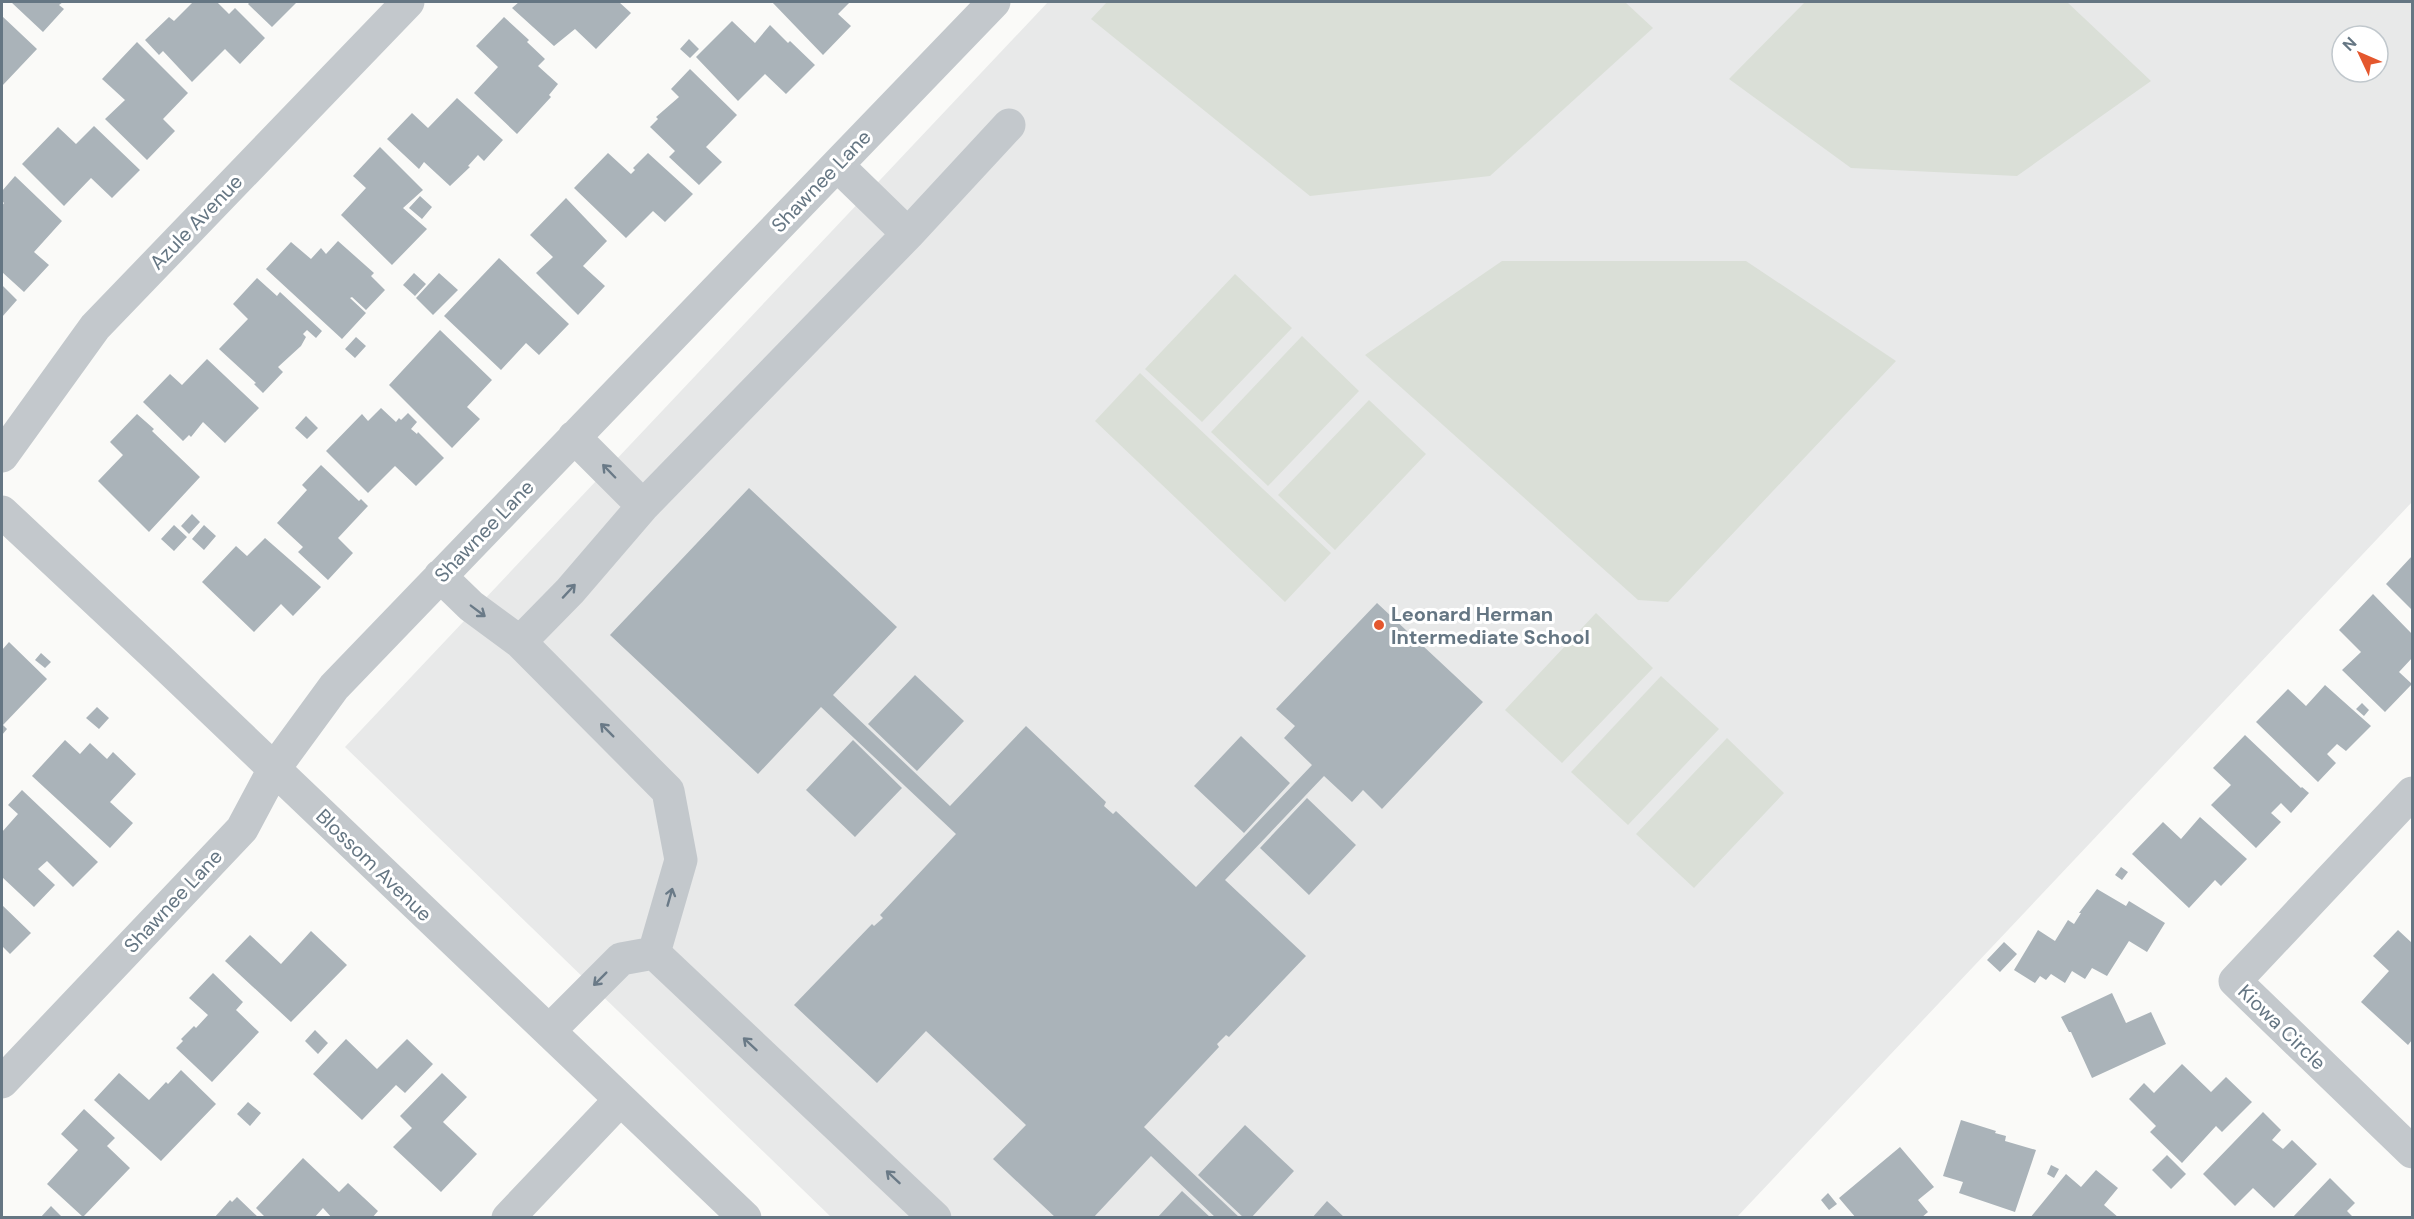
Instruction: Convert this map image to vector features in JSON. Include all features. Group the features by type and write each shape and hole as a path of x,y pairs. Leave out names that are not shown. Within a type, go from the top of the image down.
{"street":[{"name":"Azule Avenue","path":"2,456 95,327 408,2"},
{"name":"Shawnee Lane","path":"2,1082 242,829 274,769 334,687 994,2"},
{"path":"520,642 570,591 643,506 908,234 1009,125"},
{"path":"837,165 908,234"},
{"path":"574,437 643,506"},
{"name":"Blossom Avenue","path":"2,512 745,1218"},
{"path":"440,576 471,606 520,642 668,791 681,860 654,953"},
{"name":"Kiowa Circle","path":"2412,793 2235,981 2412,1152"},
{"path":"549,1031 621,959 654,953"},
{"path":"654,953 935,1218"},
{"path":"508,1218 620,1100"}],"shaded area":[{"name":"Leonard Herman Intermediate School","path":"1048,2 2412,2 2412,502 1737,1217 831,1217 345,747"},
{"path":"1107,2 1625,2 1653,28 1490,176 1310,196 1091,19"},
{"path":"1805,2 2067,2 2151,81 2017,176 1851,168 1729,79"},
{"path":"1502,261 1746,261 1896,361 1668,602 1638,600 1365,355"},
{"path":"1235,274 1292,328 1202,422 1145,369"},
{"path":"1302,336 1359,391 1268,486 1211,432"},
{"path":"1140,373 1331,553 1285,602 1095,421"},
{"path":"1369,400 1426,454 1335,550 1278,495"},
{"path":"1596,613 1653,668 1562,763 1505,710"},
{"path":"1661,676 1719,729 1628,825 1571,772"},
{"path":"1727,738 1784,793 1694,888 1636,834"}],"building":[{"path":"11,2 63,2 59,5 64,9 43,32"},
{"path":"193,2 217,2 229,14 235,8 265,38 240,64 225,49 192,82 163,51 159,55 145,40 169,17 174,21"},
{"path":"250,2 297,2 272,27 248,4"},
{"path":"519,2 619,2 631,13 596,49 575,29 554,46 512,8"},
{"path":"772,2 850,2 838,14 851,26 823,55"},
{"path":"2,16 37,49 2,86"},
{"path":"504,17 529,40 527,42 545,59 538,66 558,84 549,95 551,97 517,134 474,93 498,67 476,46"},
{"path":"732,21 755,43 770,25 815,65 786,94 765,74 738,101 696,57"},
{"path":"689,39 699,49 690,58 680,49"},
{"path":"137,42 188,93 163,119 175,131 147,160 105,119 125,100 102,79"},
{"path":"690,69 737,115 706,147 722,162 699,185 669,157 675,151 650,127 658,119 656,117 679,97 671,89"},
{"path":"457,98 503,140 484,161 478,155 468,166 470,167 450,186 424,162 419,169 387,139 412,113 428,128"},
{"path":"94,126 140,170 112,198 91,178 64,206 22,164 58,127 76,144"},
{"path":"380,147 423,190 403,208 427,229 392,265 341,215 366,188 353,176"},
{"path":"608,153 631,174 635,170 633,168 648,153 693,194 665,222 653,211 626,238 574,188"},
{"path":"15,176 62,221 34,252 49,265 24,292 2,272 2,206 4,203 2,191"},
{"path":"420,196 432,207 422,219 409,208"},
{"path":"566,198 607,241 583,266 605,286 578,315 536,273 553,257 530,235"},
{"path":"338,241 374,273 371,276 385,290 366,310 352,297 350,298 366,313 342,339 266,269 291,242 311,259 321,248 326,254"},
{"path":"499,258 569,324 539,355 526,343 501,370 444,316"},
{"path":"414,273 426,284 415,296 403,285"},
{"path":"439,273 458,290 433,315 416,298"},
{"path":"257,278 277,296 280,292 322,331 316,338 307,330 303,334 306,337 301,346 278,367 283,372 263,393 254,384 256,383 219,349 248,319 233,304"},
{"path":"2,285 17,300 2,317"},
{"path":"440,330 492,380 467,407 480,419 452,448 389,385"},
{"path":"356,337 366,346 355,358 345,349"},
{"path":"207,359 259,408 225,443 203,422 191,437 189,435 183,441 143,402 170,374 182,385"},
{"path":"381,408 396,422 408,413 417,422 411,429 417,434 418,432 444,458 416,486 395,466 368,493 326,451 362,414 368,421"},
{"path":"137,414 200,477 149,532 98,481 123,455 110,442"},
{"path":"306,416 318,428 307,439 295,428"},
{"path":"321,465 359,501 361,499 368,506 338,538 353,553 328,580 298,552 303,547 277,523 307,490 302,485"},
{"path":"749,488 897,627 833,695 950,806 1026,726 1106,802 1104,806 1113,814 1116,811 1196,887 1312,765 1284,738 1295,726 1276,709 1377,603 1483,702 1382,809 1363,790 1352,802 1324,776 1225,880 1306,956 1229,1037 1226,1035 1217,1044 1219,1047 1144,1127 1240,1218 1216,1218 1151,1156 1093,1218 1056,1218 993,1159 1026,1125 926,1031 877,1083 794,1005 872,924 874,926 883,918 880,915 956,834 821,707 758,774 610,635"},
{"path":"192,514 200,522 189,534 181,526"},
{"path":"174,525 187,537 174,551 161,539"},
{"path":"204,525 216,536 204,550 192,539"},
{"path":"265,538 321,587 293,616 281,604 254,632 202,582 236,546 247,556"},
{"path":"2412,556 2412,610 2386,584"},
{"path":"2373,594 2412,634 2412,658 2399,672 2412,684 2385,712 2342,670 2361,652 2339,630"},
{"path":"9,642 47,679 3,725 7,729 2,735 2,650"},
{"path":"41,653 51,662 45,668 35,660"},
{"path":"915,675 964,721 917,771 868,724"},
{"path":"2325,685 2371,726 2346,751 2337,744 2327,754 2336,763 2318,782 2256,722 2288,689 2306,706"},
{"path":"2362,703 2369,710 2364,716 2356,709"},
{"path":"97,707 109,718 99,729 86,718"},
{"path":"2245,735 2309,793 2291,813 2281,803 2271,813 2281,822 2256,848 2211,805 2231,785 2213,768"},
{"path":"1241,736 1290,783 1244,833 1194,786"},
{"path":"65,740 80,754 90,743 107,759 113,752 136,774 110,802 133,823 110,848 32,776"},
{"path":"853,740 902,788 855,837 806,790"},
{"path":"22,790 98,862 73,887 47,861 38,869 55,885 34,907 2,877 2,832 18,814 8,805"},
{"path":"1307,798 1356,845 1309,895 1260,848"},
{"path":"2200,817 2247,859 2221,886 2215,880 2189,908 2132,854 2163,822 2181,839"},
{"path":"2121,867 2128,872 2122,880 2115,875"},
{"path":"2097,889 2126,906 2129,901 2165,923 2147,952 2129,941 2107,976 2092,968 2085,979 2072,971 2065,983 2051,974 2046,980 2040,976 2035,983 2014,970 2038,930 2055,941 2068,920 2074,924 2081,913 2079,913"},
{"path":"2,905 31,933 10,954 2,946"},
{"path":"2398,930 2412,943 2412,1040 2408,1045 2361,1002 2389,971 2373,956"},
{"path":"311,931 347,965 291,1022 225,961 250,935 281,964"},
{"path":"2004,942 2017,954 2000,972 1987,960"},
{"path":"213,973 243,1002 236,1010 259,1032 212,1082 176,1048 183,1041 181,1039 208,1015 189,998"},
{"path":"2112,993 2126,1023 2151,1012 2166,1044 2092,1078 2071,1032 2061,1017"},
{"path":"315,1030 328,1043 318,1054 305,1041"},
{"path":"346,1039 377,1069 407,1039 433,1064 405,1093 396,1085 362,1120 313,1074"},
{"path":"2182,1064 2211,1092 2226,1077 2252,1102 2222,1132 2216,1126 2182,1163 2150,1132 2156,1126 2129,1099 2144,1083 2154,1093"},
{"path":"181,1070 216,1104 161,1161 94,1100 119,1073 149,1100"},
{"path":"442,1073 467,1097 443,1122 477,1154 441,1192 393,1147 412,1128 400,1116"},
{"path":"248,1102 261,1113 250,1126 237,1114"},
{"path":"84,1109 115,1138 107,1146 130,1168 83,1217 47,1184 78,1150 61,1134"},
{"path":"2263,1112 2281,1130 2272,1140 2283,1149 2292,1140 2317,1164 2274,1208 2253,1188 2235,1206 2203,1174"},
{"path":"1961,1120 1996,1131 1995,1133 2006,1136 2005,1141 2036,1150 2015,1212 1959,1193 1963,1182 1943,1176"},
{"path":"1245,1125 1294,1171 1251,1218 1244,1218 1198,1175"},
{"path":"1900,1147 1934,1187 1918,1200 1928,1212 1921,1218 1856,1218 1839,1198"},
{"path":"2167,1155 2186,1174 2171,1189 2152,1170"},
{"path":"303,1158 339,1192 348,1183 378,1211 372,1218 332,1218 323,1208 314,1218 266,1218 256,1208"},
{"path":"2051,1165 2059,1169 2054,1178 2047,1174"},
{"path":"2096,1170 2118,1188 2104,1205 2119,1218 2030,1218 2066,1174 2081,1187"},
{"path":"2330,1178 2355,1203 2347,1211 2354,1218 2292,1218"},
{"path":"1182,1191 1211,1218 1157,1218"},
{"path":"1828,1193 1837,1204 1829,1210 1821,1200"},
{"path":"237,1197 259,1218 214,1218 230,1200 232,1202"},
{"path":"1327,1201 1345,1218 1312,1218"},
{"path":"51,1206 63,1218 40,1218"}],"place":[{"name":"Leonard Herman Intermediate School","path":"1379,625"}]}
